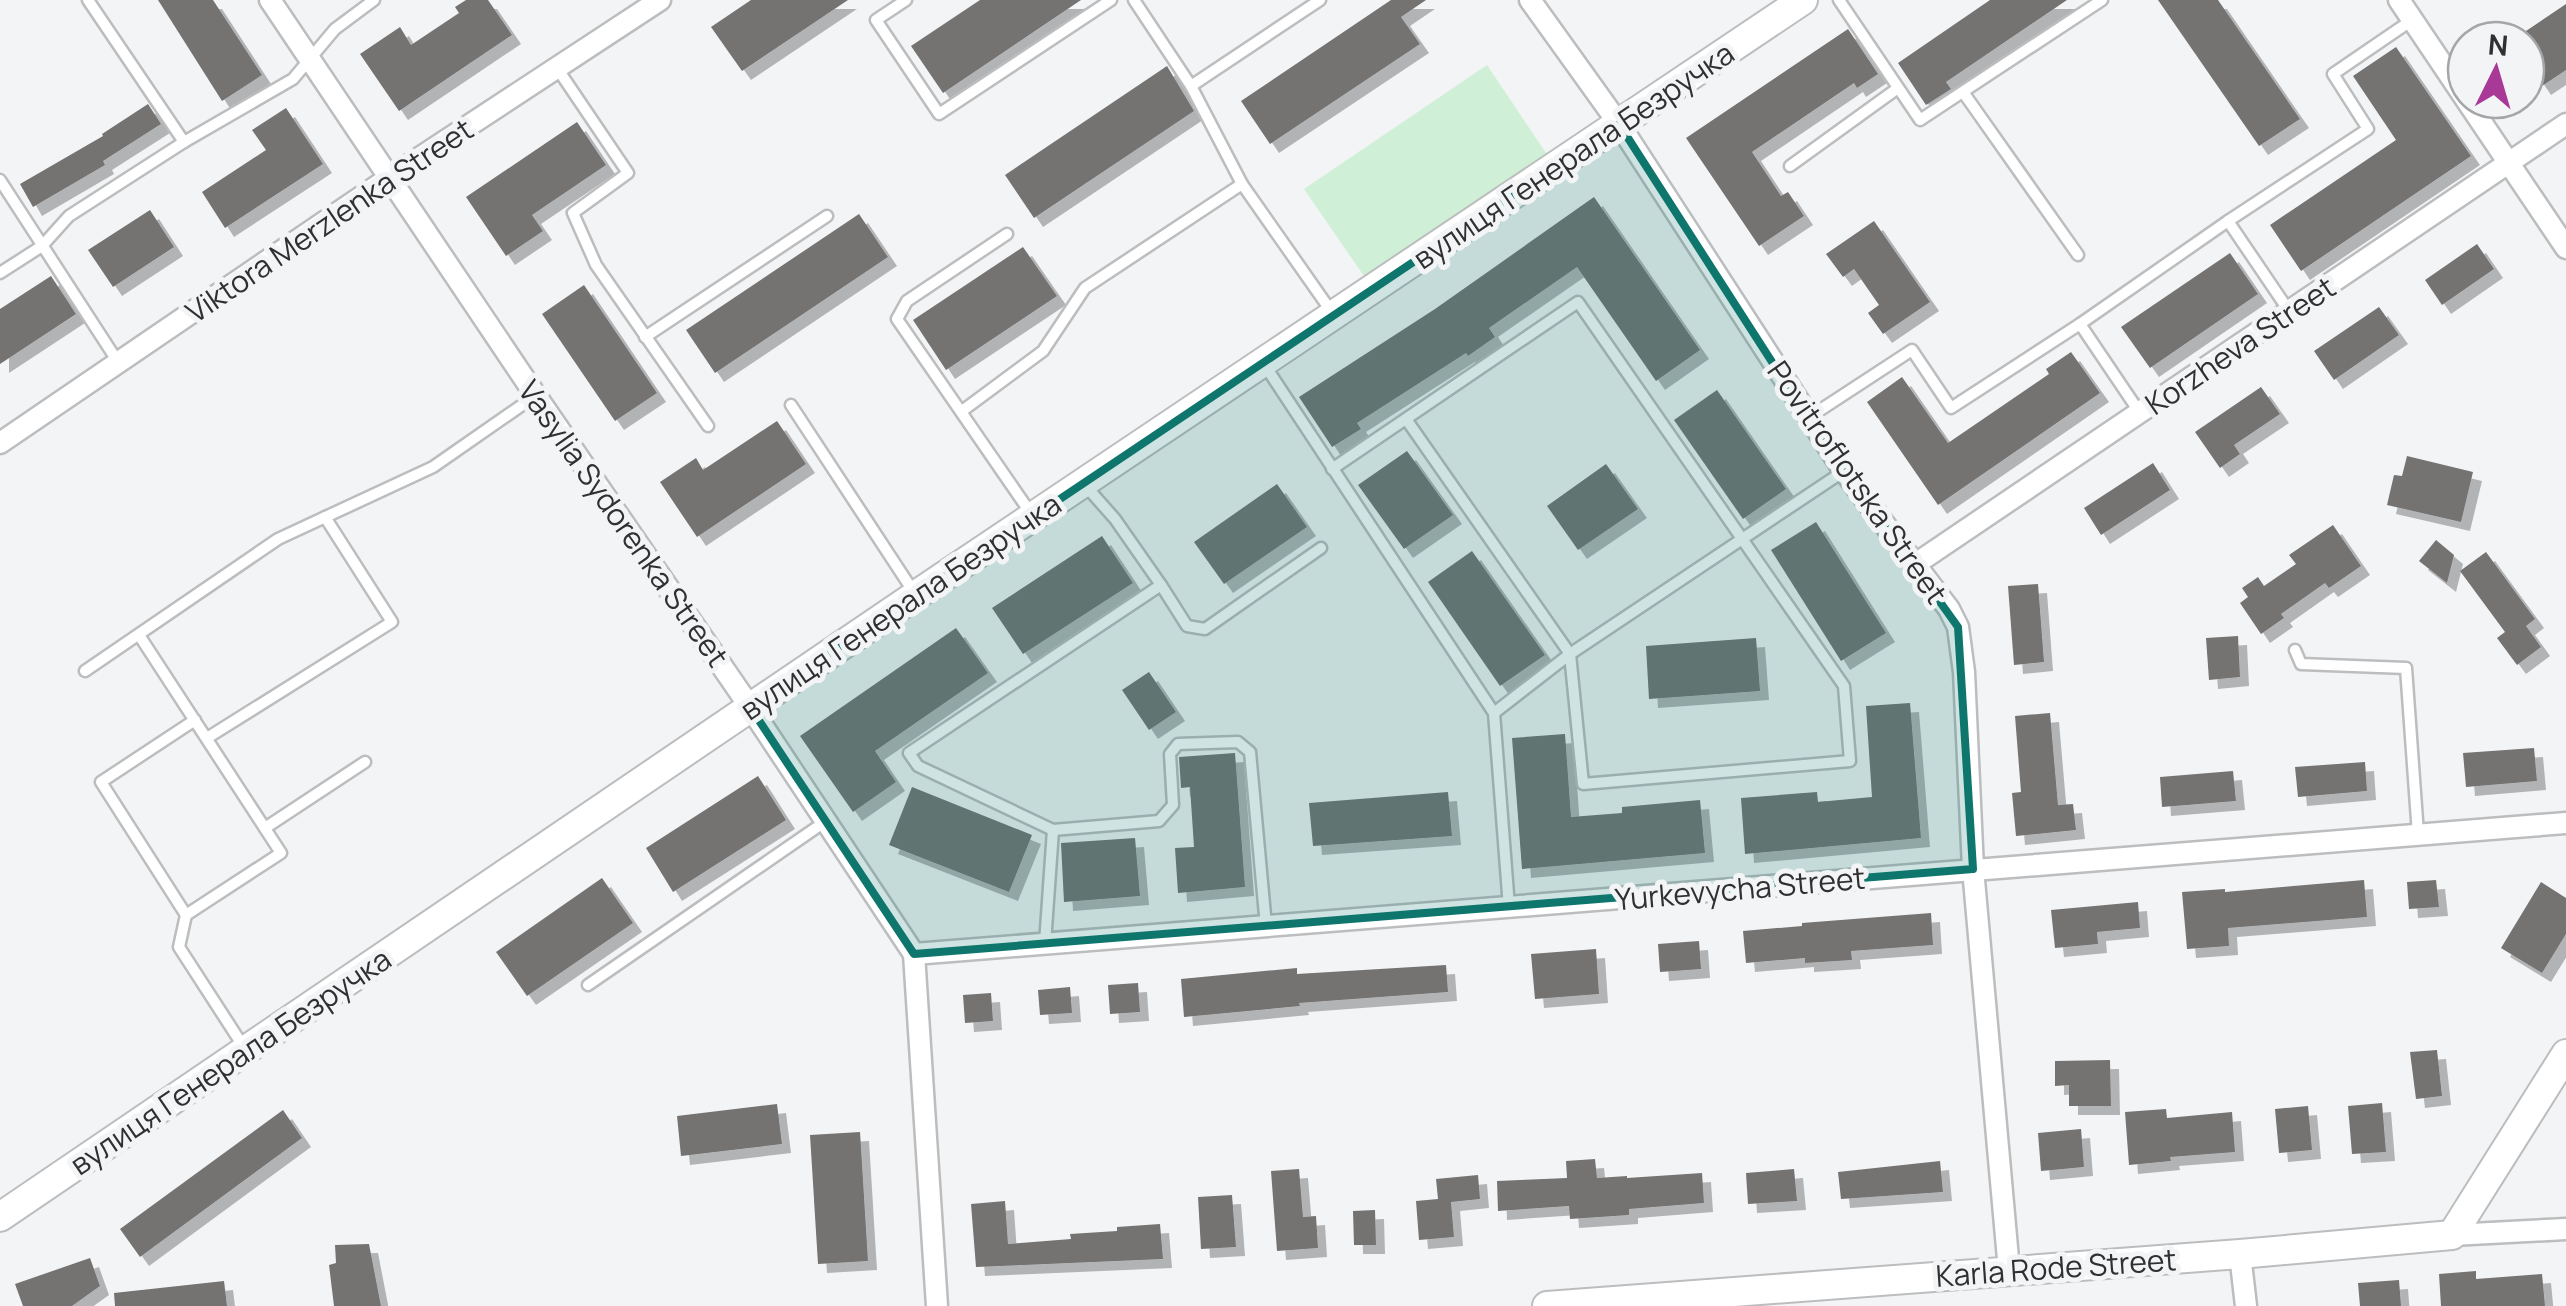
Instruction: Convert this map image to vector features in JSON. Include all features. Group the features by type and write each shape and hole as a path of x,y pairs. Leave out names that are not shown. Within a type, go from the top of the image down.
{"street":[{"name":"Vasylia Sydorenka Street","path":"270,0 914,954 937,1306"},
{"name":"Viktora Merzlenka Street","path":"0,443 389,178 660,0"},
{"name":"Povitroflotska Street","path":"1530,0 1619,124 1844,471 1949,608 1958,628 1964,672 1973,869 2009,1270"},
{"name":"вулиця Генерала Безручка","path":"0,1217 750,706 1803,0"},
{"path":"2399,0 2566,248"},
{"name":"Korzheva Street","path":"1914,565 2566,124"},
{"name":"Yurkevycha Street","path":"914,954 2566,823"},
{"path":"2452,1235 2566,1054"},
{"name":"Karla Rode Street","path":"1547,1306 2566,1229"},
{"path":"2240,1254 2246,1306"}],"lane":[{"path":"88,0 184,142"},
{"path":"0,273 42,246 69,216 184,142 293,79 335,29 374,0"},
{"path":"906,0 876,20 940,114 1111,0"},
{"path":"1134,0 1192,86 1242,184 1334,315"},
{"path":"1192,86 1320,0"},
{"path":"1839,0 1920,120 2102,0"},
{"path":"1808,418 1912,350 1951,408 2080,324 2368,130 2333,74 2412,20"},
{"path":"557,68 628,173 573,213 596,265 708,426"},
{"path":"1790,166 1898,88"},
{"path":"1963,92 2078,255"},
{"path":"0,180 118,362"},
{"path":"962,411 1043,351 1085,288 1242,184"},
{"path":"646,337 827,216"},
{"path":"2228,221 2289,312"},
{"path":"1007,234 907,301 897,320 1032,516"},
{"path":"1332,469 1578,302 1844,686 1850,761 1583,784 1570,654 1406,419"},
{"path":"2080,324 2140,412"},
{"path":"1263,362 1494,713 1509,908"},
{"path":"85,671 278,539 433,467 536,396"},
{"path":"791,404 916,595"},
{"path":"1494,713 1570,654 1844,471"},
{"path":"1082,483 1115,519 1187,626 1206,628 1321,548"},
{"path":"207,738 392,622 326,517"},
{"path":"1160,584 908,753 918,766 1053,830 1159,821 1173,804 1170,754 1178,744 1238,742 1250,752 1266,927"},
{"path":"139,635 281,852 186,916 179,948 246,1050"},
{"path":"2295,650 2301,664 2406,668 2418,836"},
{"path":"186,916 101,782 195,720"},
{"path":"265,828 365,762"},
{"path":"588,985 826,821"},
{"path":"1045,944 1053,830"}],"highlighted area":[{"path":"1619,124 1808,418 1958,627 1973,869 914,954 750,707"}],"green space":[{"path":"1487,65 1548,156 1366,279 1304,189"}],"building":[{"path":"158,0 213,0 262,75 222,101"},
{"path":"466,0 488,0 512,35 399,111 360,54 400,27 411,45 459,13 455,7"},
{"path":"751,0 848,0 742,71 711,27"},
{"path":"980,0 1081,0 943,93 911,46"},
{"path":"1391,0 1426,0 1401,17 1420,44 1270,144 1241,101"},
{"path":"1990,0 2067,0 1946,82 1951,89 1926,105 1898,63"},
{"path":"2158,0 2218,0 2300,119 2259,146"},
{"path":"2566,4 2566,70 2546,83 2546,20 2542,20"},
{"path":"1848,29 1878,74 1857,88 1854,83 1752,152 1781,196 1788,192 1804,216 1759,246 1686,138"},
{"path":"2396,47 2471,156 2301,271 2270,225 2396,140 2353,76"},
{"path":"1167,66 1194,111 1034,218 1005,175"},
{"path":"148,104 161,124 103,161 105,165 33,207 20,184 103,136"},
{"path":"286,108 323,164 225,228 202,192 266,150 252,130"},
{"path":"577,122 606,165 532,215 543,231 506,256 466,197"},
{"path":"1594,197 1700,350 1656,381 1577,267 1489,328 1495,337 1357,423 1361,429 1332,447 1299,397 1435,309"},
{"path":"150,210 174,247 113,287 88,250"},
{"path":"859,214 888,257 715,373 686,330"},
{"path":"1874,221 1930,302 1883,334 1868,313 1879,305 1854,269 1843,277 1826,254"},
{"path":"2477,244 2494,269 2442,305 2425,280"},
{"path":"1023,247 1057,296 946,370 913,320"},
{"path":"2230,253 2258,294 2150,368 2121,327"},
{"path":"51,276 76,314 0,364 0,309"},
{"path":"584,285 657,393 615,421 542,314"},
{"path":"2379,307 2399,335 2334,380 2314,351"},
{"path":"2071,352 2100,393 1938,505 1867,402 1902,377 1948,443 2049,374 2046,369"},
{"path":"2261,387 2280,414 2234,445 2240,454 2220,468 2195,432"},
{"path":"1717,390 1786,489 1743,519 1674,420"},
{"path":"777,421 806,464 697,537 660,482 696,458 703,470"},
{"path":"1407,451 1453,515 1404,549 1358,485"},
{"path":"2407,456 2473,472 2461,522 2387,505 2394,475 2402,476"},
{"path":"2153,463 2170,490 2101,535 2084,508"},
{"path":"1606,464 1638,509 1578,550 1547,506"},
{"path":"1277,484 1307,527 1224,584 1194,542"},
{"path":"1816,522 1886,633 1841,661 1771,550"},
{"path":"2333,525 2361,566 2329,588 2325,583 2281,614 2284,618 2261,634 2240,603 2248,597 2242,588 2258,577 2264,586 2296,564 2289,555"},
{"path":"1102,536 1133,583 1023,654 992,608"},
{"path":"2436,540 2454,555 2447,583 2419,561"},
{"path":"1472,551 1545,655 1500,686 1428,582"},
{"path":"2486,552 2535,619 2526,626 2541,647 2517,665 2497,638 2505,632 2460,571"},
{"path":"2038,584 2044,662 2014,665 2008,586"},
{"path":"956,628 988,673 875,751 896,782 853,812 800,736"},
{"path":"2238,636 2240,677 2209,680 2206,638"},
{"path":"1756,638 1760,691 1649,699 1646,646"},
{"path":"1149,672 1176,712 1149,730 1122,690"},
{"path":"1910,703 1921,838 1745,854 1741,798 1817,792 1818,802 1872,797 1866,706"},
{"path":"2050,713 2058,805 2073,804 2076,830 2016,836 2012,793 2021,792 2015,716"},
{"path":"1565,734 1571,817 1622,813 1622,807 1700,800 1705,853 1522,869 1512,738"},
{"path":"2534,748 2537,781 2466,787 2463,753"},
{"path":"1235,753 1245,887 1178,893 1175,848 1194,847 1190,787 1181,788 1179,757"},
{"path":"2365,762 2367,791 2298,797 2295,767"},
{"path":"2233,771 2236,801 2162,807 2160,777"},
{"path":"758,776 786,820 673,892 646,848"},
{"path":"912,787 1032,835 1009,892 889,845"},
{"path":"1448,792 1452,836 1313,846 1309,803"},
{"path":"1135,838 1140,896 1064,902 1061,843"},
{"path":"602,878 633,923 527,996 496,952"},
{"path":"2364,880 2367,917 2228,928 2229,946 2187,949 2182,892"},
{"path":"2436,880 2439,907 2409,909 2407,882"},
{"path":"2541,882 2566,898 2566,934 2542,973 2501,948"},
{"path":"2138,902 2140,928 2097,932 2098,944 2055,948 2051,910"},
{"path":"1931,913 1933,945 1851,951 1852,960 1805,963 1805,958 1746,963 1743,931"},
{"path":"1699,941 1701,969 1660,972 1658,944"},
{"path":"1596,949 1599,994 1535,999 1531,954"},
{"path":"1446,965 1448,992 1299,1003 1300,1006 1184,1017 1181,979 1297,968 1297,974"},
{"path":"1138,983 1140,1012 1110,1014 1108,985"},
{"path":"1070,987 1072,1013 1040,1015 1038,990"},
{"path":"991,993 993,1021 965,1023 963,995"},
{"path":"2437,1050 2442,1096 2416,1099 2410,1052"},
{"path":"2110,1060 2111,1106 2069,1106 2069,1085 2055,1086 2055,1061"},
{"path":"2382,1103 2386,1152 2352,1154 2348,1106"},
{"path":"777,1104 782,1144 681,1156 677,1116"},
{"path":"2308,1106 2312,1150 2279,1153 2275,1109"},
{"path":"2166,1109 2167,1118 2232,1112 2235,1152 2129,1165 2125,1112"},
{"path":"283,1110 302,1138 140,1257 120,1229"},
{"path":"2081,1129 2084,1167 2041,1171 2038,1133"},
{"path":"860,1132 868,1261 818,1264 810,1135"},
{"path":"1595,1159 1597,1178 1702,1173 1704,1203 1629,1209 1629,1215 1570,1219 1569,1206 1498,1211 1497,1181 1567,1178 1566,1161"},
{"path":"1940,1161 1943,1192 1841,1199 1838,1172"},
{"path":"1299,1169 1303,1217 1316,1216 1318,1248 1277,1251 1271,1171"},
{"path":"1794,1169 1797,1201 1748,1204 1746,1173"},
{"path":"1478,1175 1480,1199 1451,1202 1454,1237 1419,1240 1416,1201 1438,1199 1436,1179"},
{"path":"1232,1195 1236,1247 1201,1249 1198,1197"},
{"path":"1005,1201 1008,1244 1071,1239 1070,1234 1160,1224 1163,1259 976,1267 971,1204"},
{"path":"1375,1210 1376,1245 1354,1245 1353,1211"},
{"path":"369,1244 381,1306 334,1306 329,1265 336,1263 335,1245"},
{"path":"90,1258 100,1286 72,1306 23,1306 15,1284"},
{"path":"2476,1271 2476,1279 2542,1274 2545,1306 2441,1306 2439,1274"},
{"path":"2399,1280 2401,1306 2360,1306 2358,1283"},
{"path":"224,1281 227,1306 115,1306 114,1293"}]}
